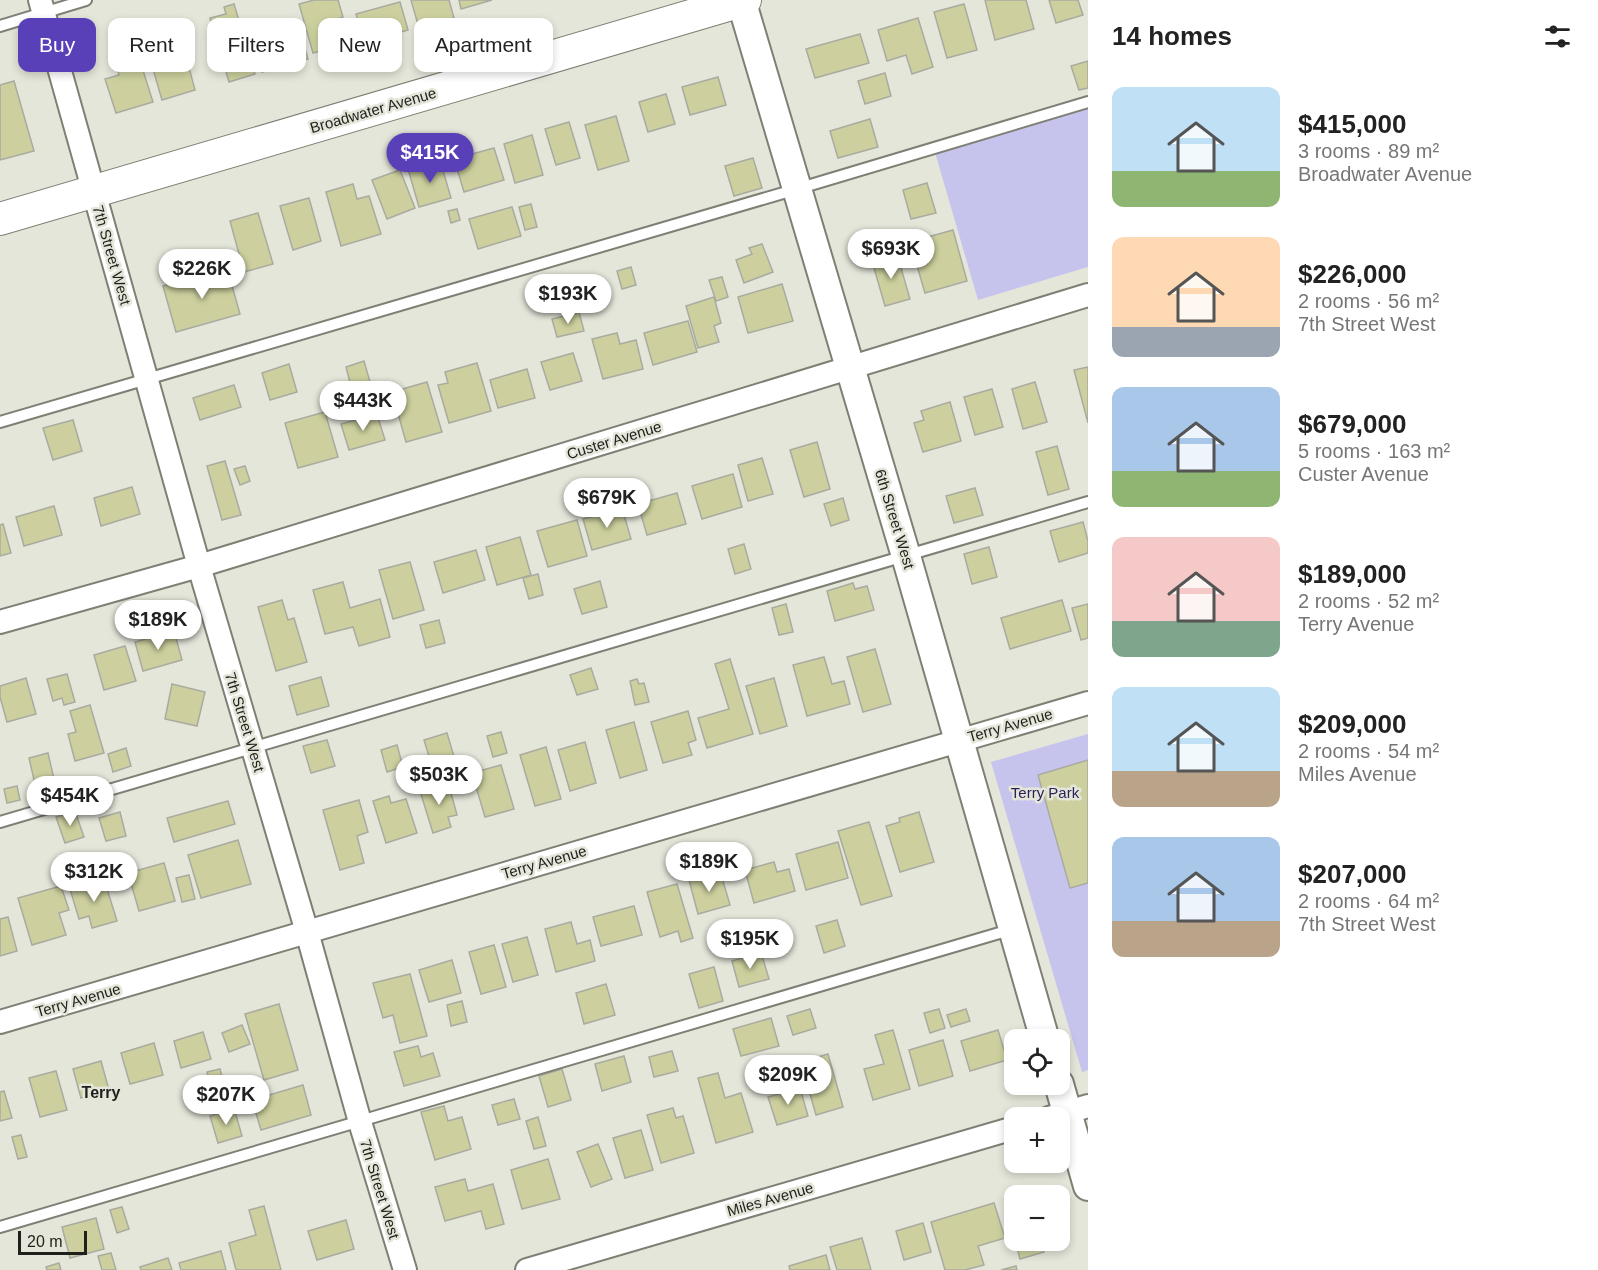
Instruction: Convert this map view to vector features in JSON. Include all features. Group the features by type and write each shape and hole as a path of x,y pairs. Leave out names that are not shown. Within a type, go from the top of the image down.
{"main road":[{"name":"Broadwater Avenue","path":"0,219 742,0"}],"street":[{"name":"6th Street West","path":"742,0 1043,1029"},
{"name":"7th Street West","path":"42,6 199,566 405,1270"},
{"name":"Custer Avenue","path":"0,622 199,566 1088,295"},
{"name":"Terry Avenue","path":"0,1022 1088,703"},
{"path":"1070,1119 1088,1186"},
{"name":"Miles Avenue","path":"527,1270 1004,1131"}],"lane":[{"path":"0,26 42,6 86,0"},
{"path":"0,422 1088,102"},
{"path":"0,822 1088,502"},
{"path":"0,1227 1013,929"}],"green space":[{"path":"1088,102 1088,267 978,300 934,149"},
{"name":"Terry Park","path":"1088,734 1088,1070 1082,1072 1070,1029 991,762"}],"building":[{"path":"314,0 338,0 343,17 318,18 318,52 313,53 306,28 306,18 303,18 299,4"},
{"path":"411,0 449,0 454,18 416,18"},
{"path":"459,0 492,0 461,9"},
{"path":"985,0 1026,0 1034,29 995,40"},
{"path":"1049,0 1078,0 1083,15 1056,23"},
{"path":"400,2 408,30 402,32 402,18 357,18 356,14"},
{"path":"234,4 238,18 210,18 226,14 224,7"},
{"path":"964,4 977,50 947,58 934,12"},
{"path":"918,18 933,67 912,74 906,55 887,61 878,30"},
{"path":"860,34 869,63 815,78 806,49"},
{"path":"1088,61 1088,88 1079,90 1071,66"},
{"path":"118,72 144,72 153,102 116,113 105,79 119,75"},
{"path":"154,72 190,72 195,90 162,100"},
{"path":"226,72 254,72 255,74 229,82"},
{"path":"885,73 891,96 865,104 858,81"},
{"path":"718,77 726,105 690,115 682,87"},
{"path":"14,81 34,151 0,160 0,85"},
{"path":"666,94 675,124 648,132 639,102"},
{"path":"616,116 629,161 598,170 585,125"},
{"path":"870,119 878,147 838,158 830,131"},
{"path":"569,122 580,158 556,165 545,129"},
{"path":"532,135 543,175 515,183 504,144"},
{"path":"494,148 504,180 464,192 454,159"},
{"path":"753,158 762,188 734,196 725,166"},
{"path":"440,160 451,198 419,207 408,169"},
{"path":"400,170 415,208 387,219 372,180"},
{"path":"927,183 936,213 911,219 903,190"},
{"path":"353,184 357,199 369,196 381,234 341,246 326,192"},
{"path":"309,198 321,241 293,250 280,206"},
{"path":"531,204 537,227 525,230 519,207"},
{"path":"512,207 521,236 478,249 469,219"},
{"path":"457,209 460,220 451,223 448,211"},
{"path":"258,213 273,264 244,272 230,221"},
{"path":"953,230 967,281 925,293 910,242"},
{"path":"762,244 773,272 744,283 736,260 752,254 749,248"},
{"path":"897,254 910,299 885,306 872,261"},
{"path":"631,267 636,285 622,289 617,271"},
{"path":"227,268 240,314 176,332 163,286"},
{"path":"722,277 728,297 716,301 709,280"},
{"path":"782,284 793,321 748,333 738,297"},
{"path":"714,297 721,323 714,326 719,342 698,348 686,306"},
{"path":"579,312 584,331 557,337 552,319"},
{"path":"688,321 697,352 653,365 644,333"},
{"path":"617,333 620,344 636,340 643,369 603,379 592,339"},
{"path":"573,353 582,381 550,390 541,362"},
{"path":"364,361 374,396 355,402 346,367"},
{"path":"477,363 491,411 449,423 438,385 448,383 445,372"},
{"path":"289,364 297,392 270,400 262,373"},
{"path":"1088,367 1088,423 1074,370"},
{"path":"527,369 535,398 498,408 490,380"},
{"path":"427,382 442,432 406,442 392,392"},
{"path":"1035,382 1047,422 1023,429 1012,389"},
{"path":"234,385 241,407 200,420 193,398"},
{"path":"992,389 1003,427 975,435 964,397"},
{"path":"950,402 961,441 923,452 914,423 924,420 921,411"},
{"path":"325,412 338,457 298,468 285,423"},
{"path":"377,414 385,440 349,450 341,424"},
{"path":"73,420 82,451 53,460 43,428"},
{"path":"817,442 830,489 804,497 790,450"},
{"path":"1057,446 1069,489 1048,495 1036,452"},
{"path":"762,458 773,494 748,501 738,465"},
{"path":"225,461 241,515 222,520 207,466"},
{"path":"245,466 250,481 240,485 234,469"},
{"path":"733,474 742,507 702,519 692,486"},
{"path":"132,487 140,514 101,526 94,498"},
{"path":"975,488 983,515 954,523 946,496"},
{"path":"677,493 686,524 647,535 638,504"},
{"path":"843,498 849,520 831,526 824,504"},
{"path":"54,506 62,535 24,546 16,517"},
{"path":"622,508 631,539 592,550 583,519"},
{"path":"577,520 587,556 548,567 537,531"},
{"path":"1083,522 1088,541 1088,553 1059,562 1050,531"},
{"path":"3,524 11,553 0,556 0,525"},
{"path":"520,537 531,575 497,585 486,547"},
{"path":"744,544 751,569 735,574 728,549"},
{"path":"989,547 997,577 972,584 964,554"},
{"path":"476,550 485,580 443,593 434,562"},
{"path":"410,562 424,610 393,619 379,570"},
{"path":"538,574 543,595 529,599 523,578"},
{"path":"600,581 607,607 582,614 574,589"},
{"path":"343,582 350,608 380,599 390,637 359,646 353,627 325,634 313,590"},
{"path":"853,583 855,589 867,586 874,610 835,621 827,591"},
{"path":"282,600 288,620 294,618 307,662 276,671 258,607"},
{"path":"1062,600 1071,631 1010,649 1001,618"},
{"path":"786,604 793,632 779,635 772,608"},
{"path":"1088,604 1088,638 1081,640 1072,608"},
{"path":"439,620 445,643 426,648 420,625"},
{"path":"174,631 182,660 143,671 135,642"},
{"path":"125,646 136,681 104,690 94,655"},
{"path":"875,649 891,704 863,712 847,657"},
{"path":"824,657 832,684 844,681 850,704 807,716 793,665"},
{"path":"730,659 753,734 707,748 698,718 729,709 715,664"},
{"path":"591,668 598,689 577,695 570,675"},
{"path":"67,674 75,702 64,705 62,698 53,701 47,679"},
{"path":"321,677 329,706 297,715 289,686"},
{"path":"26,678 36,714 7,722 0,697 0,686"},
{"path":"774,678 787,726 760,734 746,686"},
{"path":"637,679 639,684 644,683 649,702 635,705 630,681"},
{"path":"172,684 205,692 197,726 165,719"},
{"path":"90,705 104,753 75,761 68,734 76,732 70,711"},
{"path":"688,711 696,740 688,743 692,755 663,763 651,722"},
{"path":"634,722 647,770 620,778 606,730"},
{"path":"501,732 507,753 493,757 487,736"},
{"path":"447,733 457,767 434,773 424,740"},
{"path":"327,740 335,766 311,773 303,746"},
{"path":"585,742 596,783 570,791 558,750"},
{"path":"397,745 403,767 387,772 381,750"},
{"path":"546,747 561,799 535,806 520,755"},
{"path":"126,748 131,766 113,772 108,754"},
{"path":"48,753 54,779 35,784 29,758"},
{"path":"1088,760 1088,883 1070,888 1038,775"},
{"path":"501,765 514,809 485,817 472,773"},
{"path":"448,782 457,815 448,817 451,827 433,833 420,791"},
{"path":"17,786 20,800 7,803 4,789"},
{"path":"389,796 391,803 406,799 417,833 386,843 373,801"},
{"path":"359,800 368,832 357,836 364,863 340,870 323,810"},
{"path":"228,801 235,824 174,842 167,818"},
{"path":"75,811 84,837 65,843 56,817"},
{"path":"120,812 126,836 106,841 99,818"},
{"path":"919,812 934,862 900,872 886,826 900,822 899,818"},
{"path":"869,822 892,896 861,905 838,831"},
{"path":"238,840 251,884 201,898 188,855"},
{"path":"838,842 848,878 806,890 796,854"},
{"path":"774,862 777,872 789,869 795,891 754,903 745,870"},
{"path":"164,863 175,901 139,911 128,873"},
{"path":"720,871 730,905 698,914 689,880"},
{"path":"189,875 195,899 182,902 176,878"},
{"path":"104,879 117,921 92,928 89,916 79,919 70,889"},
{"path":"677,884 693,938 681,942 678,931 660,937 647,892"},
{"path":"61,886 69,910 59,913 66,935 32,945 18,898"},
{"path":"634,906 642,935 601,946 593,917"},
{"path":"8,917 17,951 0,956 0,919"},
{"path":"837,920 845,946 824,953 816,926"},
{"path":"571,922 577,944 590,940 595,961 556,972 545,929"},
{"path":"527,937 538,975 513,982 502,944"},
{"path":"494,945 506,987 481,994 469,952"},
{"path":"761,952 769,979 739,987 732,961"},
{"path":"452,960 461,993 429,1002 419,970"},
{"path":"714,967 723,1001 699,1008 689,974"},
{"path":"410,974 427,1036 400,1043 393,1015 383,1018 373,983"},
{"path":"606,984 615,1015 584,1024 576,993"},
{"path":"462,1001 467,1022 451,1026 447,1005"},
{"path":"279,1004 298,1070 264,1080 245,1014"},
{"path":"810,1009 816,1028 793,1035 787,1016"},
{"path":"939,1009 945,1028 930,1033 924,1013"},
{"path":"966,1009 970,1021 951,1027 947,1015"},
{"path":"771,1018 779,1046 741,1056 733,1029"},
{"path":"242,1025 250,1044 229,1052 222,1033"},
{"path":"893,1030 910,1089 873,1100 864,1069 884,1064 875,1035"},
{"path":"998,1030 1004,1050 1004,1061 970,1071 961,1041"},
{"path":"203,1032 211,1059 181,1068 174,1041"},
{"path":"943,1040 953,1076 919,1086 909,1050"},
{"path":"154,1043 163,1075 130,1084 121,1053"},
{"path":"418,1046 421,1057 433,1053 440,1076 404,1086 394,1052"},
{"path":"672,1051 678,1071 654,1077 649,1057"},
{"path":"828,1054 843,1107 816,1115 801,1062"},
{"path":"624,1056 631,1082 602,1091 595,1064"},
{"path":"101,1061 109,1090 81,1098 73,1069"},
{"path":"220,1069 225,1088 212,1092 207,1072"},
{"path":"562,1069 571,1100 548,1107 539,1076"},
{"path":"56,1071 67,1110 40,1117 29,1078"},
{"path":"718,1073 725,1098 741,1093 753,1132 716,1143 698,1078"},
{"path":"303,1085 311,1115 261,1130 252,1100"},
{"path":"800,1088 808,1116 777,1125 768,1097"},
{"path":"4,1091 12,1118 0,1121 0,1092"},
{"path":"514,1099 520,1119 498,1125 492,1105"},
{"path":"444,1106 448,1121 462,1117 471,1149 435,1160 421,1112"},
{"path":"234,1108 242,1136 218,1143 210,1116"},
{"path":"673,1108 676,1118 683,1116 694,1153 661,1163 647,1115"},
{"path":"538,1117 546,1146 534,1149 526,1121"},
{"path":"641,1130 653,1170 625,1178 613,1138"},
{"path":"21,1135 27,1157 18,1159 12,1137"},
{"path":"598,1144 612,1179 591,1187 577,1152"},
{"path":"548,1159 560,1199 522,1209 511,1170"},
{"path":"465,1179 468,1191 493,1184 504,1224 486,1229 481,1211 445,1221 435,1187"},
{"path":"994,1203 1004,1238 978,1246 984,1265 965,1270 945,1270 931,1222"},
{"path":"264,1206 281,1270 236,1270 229,1243 256,1235 249,1210"},
{"path":"122,1207 129,1229 117,1233 110,1210"},
{"path":"96,1218 104,1249 70,1258 62,1227"},
{"path":"346,1220 354,1249 317,1260 308,1231"},
{"path":"923,1223 931,1252 904,1260 896,1231"},
{"path":"862,1238 871,1270 837,1270 830,1247"},
{"path":"221,1251 226,1270 181,1270 179,1263"},
{"path":"1018,1251 1044,1251 1044,1252 1020,1259"},
{"path":"111,1253 116,1270 102,1270 98,1256"},
{"path":"826,1255 830,1270 790,1270 789,1266"},
{"path":"168,1258 172,1270 141,1270 140,1267"},
{"path":"59,1263 61,1270 47,1270 46,1267"},
{"path":"1016,1266 1017,1270 1001,1270"}],"district":[{"name":"Terry","path":"101,1092"}]}
